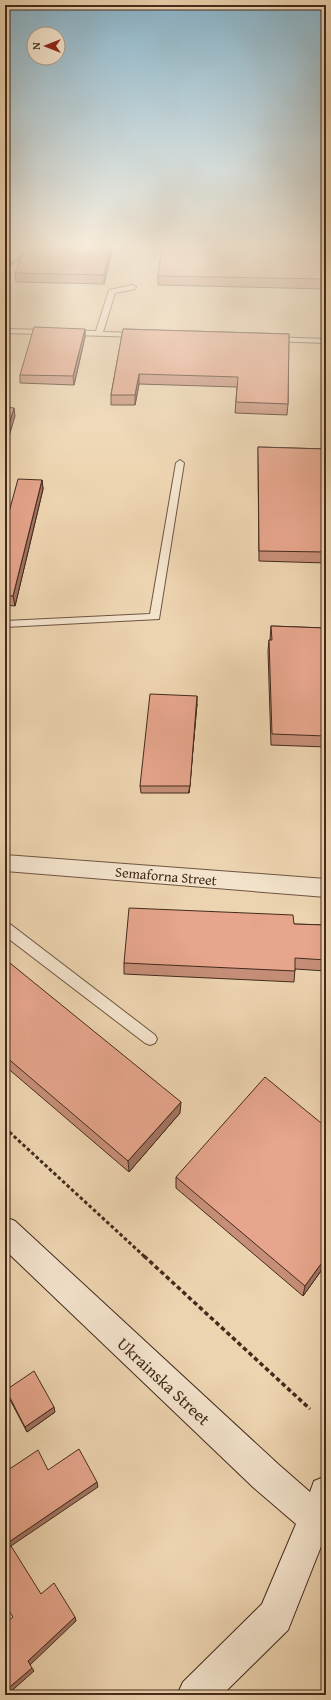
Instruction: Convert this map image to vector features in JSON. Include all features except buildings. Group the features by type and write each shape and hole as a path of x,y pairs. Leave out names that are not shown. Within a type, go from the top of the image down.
{"street":[{"name":"Semaforna Street","path":"5,863 326,888"},
{"name":"Ukrainska Street","path":"5,1231 266,1476 322,1513"},
{"path":"196,1695 275,1617 322,1513"}],"lane":[{"path":"99,334 102,324"},
{"path":"5,331 146,335"},
{"path":"263,339 326,341"},
{"path":"5,624 155,617 180,463"},
{"path":"5,928 150,1039"}],"path":[{"path":"5,1128 310,1409"}]}
